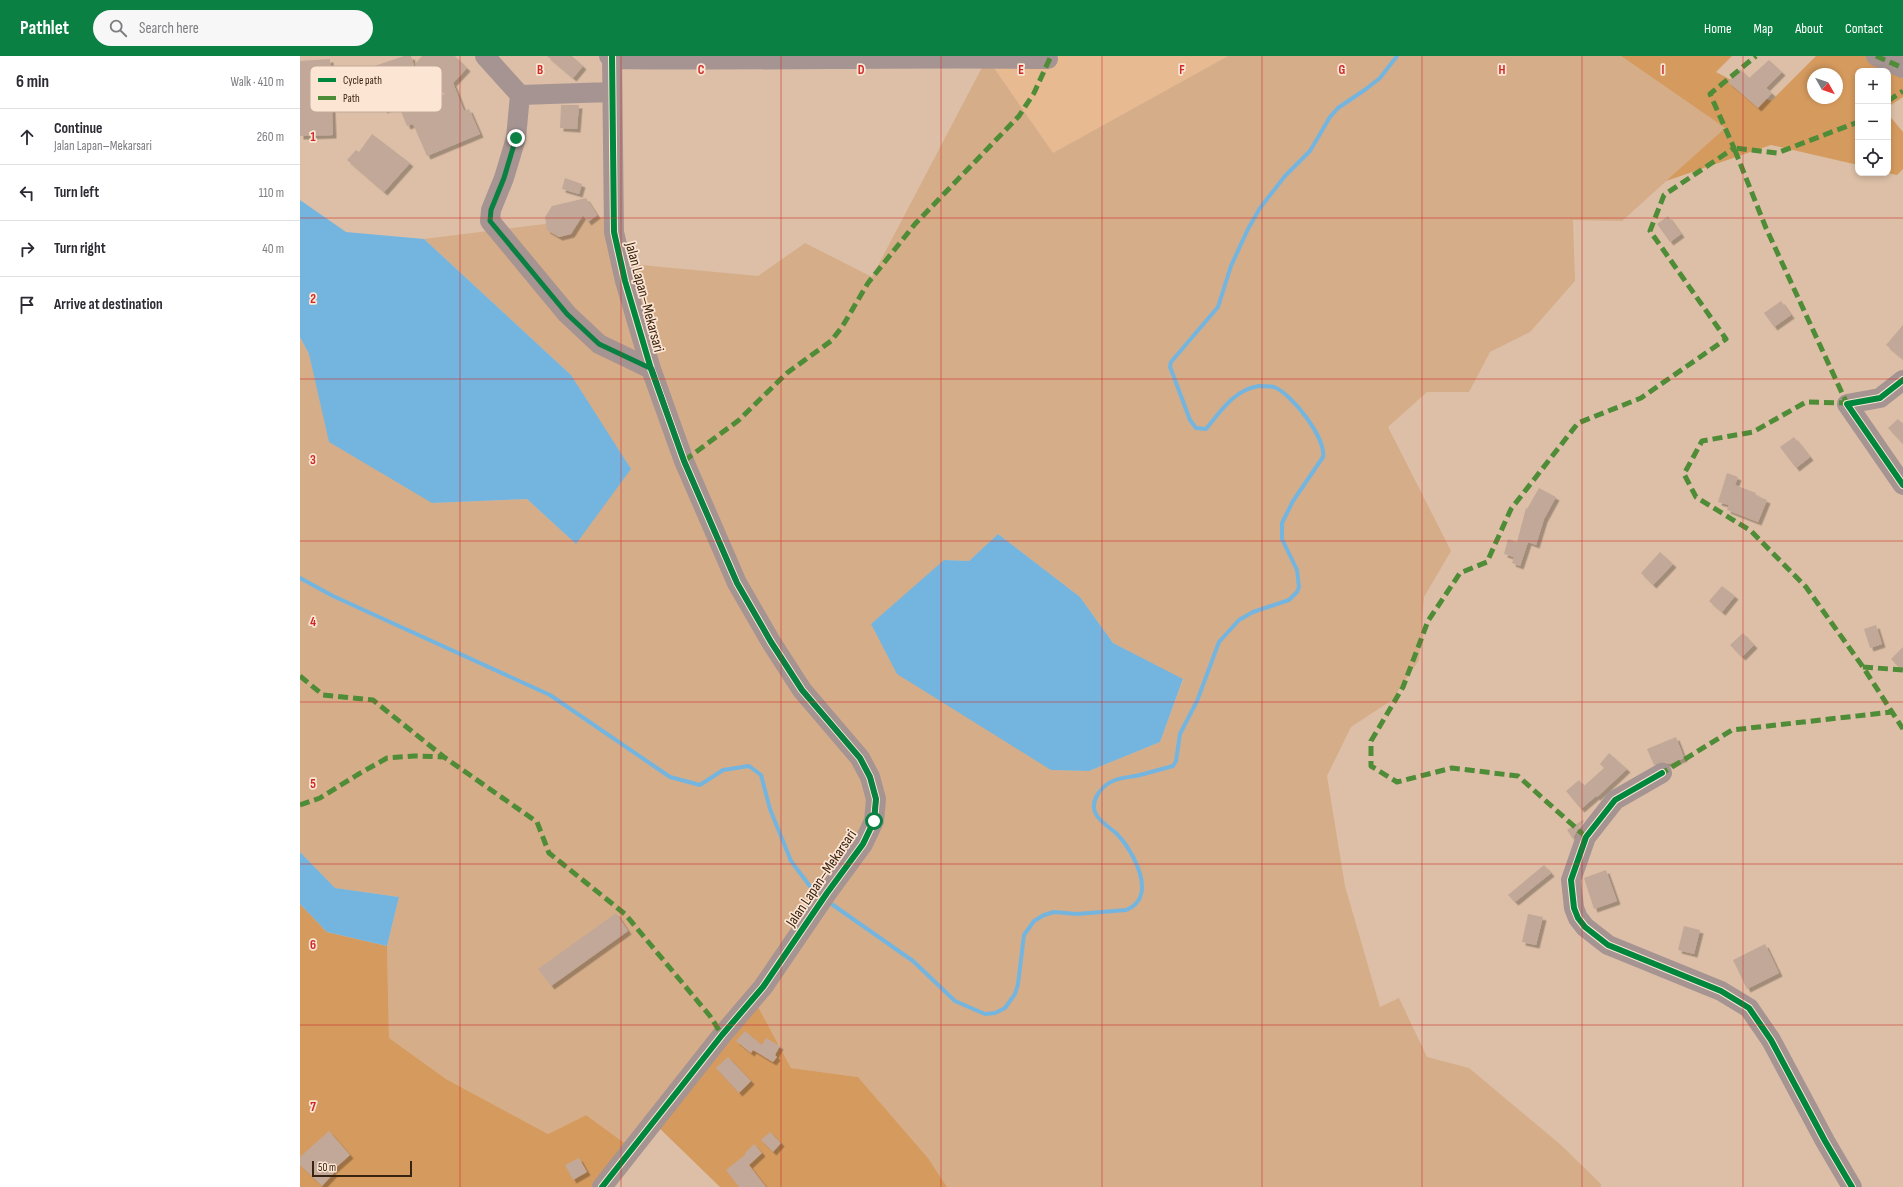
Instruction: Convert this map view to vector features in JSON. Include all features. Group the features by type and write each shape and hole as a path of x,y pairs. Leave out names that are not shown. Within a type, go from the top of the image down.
{"street":[{"path":"485,56 520,95 516,138 504,178 491,210 490,221 567,314 599,344 652,369"},
{"path":"1876,56 1903,68"},
{"path":"611,57 745,61 917,58 1048,59"},
{"name":"Jalan Lapan–Mekarsari","path":"602,1187 722,1035 763,987 826,893 863,844 874,821 876,799 870,777 860,758 802,690 771,642 737,583 684,461 652,369 625,281 614,232 611,57"},
{"path":"520,95 611,92"},
{"path":"1903,380 1880,398 1847,404 1903,485"},
{"path":"1662,773 1615,800 1586,837 1571,880 1574,908 1578,918 1585,927 1608,945 1721,991 1749,1008 1771,1040 1825,1141 1852,1187"}],"shaded area":[{"path":"988,56 1228,56 1053,153 987,58"},
{"path":"1228,56 1621,56 1725,128 1622,221 1573,220 1575,281 1530,332 1490,352 1469,392 1427,392 1388,427 1451,551 1424,597 1419,660 1392,700 1351,727 1327,776 1345,886 1380,1007 1399,998 1427,1057 1469,1068 1561,1145 1601,1184 1601,1187 947,1187 928,1158 858,1077 791,1068 751,995 630,1147 586,1115 548,1134 446,1079 389,1038 387,946 399,897 335,888 300,852 300,337 309,354 432,503 527,499 576,544 571,375 424,239 618,215 630,264 758,276 805,243 872,277 987,58 1053,153","holes":["998,534 1080,597 1113,643 1183,680 1160,742 1089,771 1051,770 944,560 969,561"]},
{"path":"1621,56 1732,56 1716,72 1771,101 1816,56 1903,56 1903,97 1891,105 1891,68 1855,68 1855,164 1771,145 1666,181 1725,128"},
{"path":"1891,118 1903,132 1903,169 1897,175 1891,174"},
{"path":"300,904 327,932 387,946 389,1038 446,1079 548,1134 586,1115 630,1147 595,1187 300,1187"},
{"path":"751,994 791,1068 858,1077 928,1158 947,1187 720,1187 652,1121"}],"water":[{"path":"300,200 346,232 424,239 571,375 631,469 576,544 527,499 432,503 329,442 309,354 300,337"},
{"path":"998,534 1080,597 1113,643 1183,679 1160,742 1089,771 1051,770 897,674 871,624 944,560 969,561"},
{"path":"300,852 335,888 399,897 387,946 327,932 300,904"}],"building":[{"path":"404,56 411,56 414,66 375,66"},
{"path":"422,56 455,56 467,68 453,83 464,111 469,109 480,134 427,156 413,124 407,126 401,112 442,112 442,95 445,94 442,91 442,66 417,66 415,64"},
{"path":"547,56 572,56 583,66 573,78"},
{"path":"330,59 330,66 310,66 310,112 332,112 333,135 300,136 300,61"},
{"path":"1769,60 1782,72 1766,88 1772,93 1758,108 1728,82 1740,69 1749,78"},
{"path":"561,105 579,105 577,129 560,128"},
{"path":"372,134 410,163 384,192 347,160 356,150 359,152"},
{"path":"565,178 582,184 579,194 562,189"},
{"path":"586,198 597,215 588,222 583,215 571,234 559,237 547,230 545,217 552,206"},
{"path":"1668,216 1681,234 1670,242 1657,224"},
{"path":"1781,301 1791,315 1774,327 1764,313"},
{"path":"1903,325 1903,359 1886,345"},
{"path":"1898,419 1903,424 1903,444 1888,428"},
{"path":"1794,437 1810,457 1796,468 1780,447"},
{"path":"1727,473 1738,477 1735,485 1756,493 1755,495 1767,500 1758,522 1727,510 1729,505 1718,502"},
{"path":"1539,488 1556,497 1544,519 1536,545 1528,542 1520,566 1512,563 1514,557 1504,554 1508,539 1517,542 1526,508 1527,509"},
{"path":"1660,552 1673,564 1653,585 1641,573"},
{"path":"1722,586 1735,596 1722,612 1709,601"},
{"path":"1876,625 1882,644 1870,648 1864,629"},
{"path":"1743,633 1754,645 1742,657 1730,645"},
{"path":"1903,647 1903,671 1891,659"},
{"path":"1676,737 1684,758 1669,764 1662,762 1654,765 1647,749"},
{"path":"1609,753 1627,769 1597,797 1596,796 1581,809 1566,791 1579,780 1584,786 1604,768 1600,764"},
{"path":"1583,820 1584,821 1577,830 1573,839 1567,830"},
{"path":"1544,865 1551,873 1515,902 1508,895"},
{"path":"1606,870 1617,901 1594,909 1584,878"},
{"path":"616,913 628,931 551,986 538,969"},
{"path":"1528,914 1543,917 1536,945 1522,942"},
{"path":"1684,926 1700,930 1694,954 1678,950"},
{"path":"1765,944 1779,973 1747,989 1733,960"},
{"path":"745,1031 762,1045 766,1038 780,1046 775,1055 777,1057 773,1062 753,1050 751,1053 736,1041"},
{"path":"728,1057 751,1081 739,1093 716,1068"},
{"path":"329,1131 350,1155 332,1171 334,1173 322,1186 300,1165 300,1157"},
{"path":"770,1132 781,1143 773,1152 761,1140"},
{"path":"754,1144 762,1153 749,1165 766,1187 739,1187 726,1170 746,1154 745,1153"},
{"path":"579,1158 587,1172 573,1180 565,1165"}],"waterway":[{"path":"833,905 913,961 955,1001 985,1014 995,1013 1005,1008 1015,994 1018,984 1024,935 1034,921 1044,915 1054,912 1077,914 1126,910 1138,901 1141,895 1142,887 1137,865 1121,838 1097,817 1094,809 1097,795 1104,787 1113,781 1173,766 1176,761 1180,734 1197,701 1219,642 1239,620 1253,612 1289,600 1297,592 1299,587 1297,570 1282,539 1282,523 1293,501 1323,457 1319,439 1314,428 1290,398 1274,387 1259,386 1250,388 1235,396 1206,429 1196,428 1190,420 1170,367 1171,362 1218,307 1231,266 1248,229 1260,208 1285,176 1310,151 1330,117 1338,108 1380,78 1397,56"},
{"path":"300,578 333,596 550,695 670,777 700,785 723,770 749,766 761,775 770,809 791,861 812,889"}],"marked path":[{"path":"684,461 739,420 787,373 831,341 842,327 868,283 915,224 1019,116 1034,93 1051,56"},
{"path":"1586,837 1518,776 1452,768 1397,782 1371,766 1371,741 1403,687 1428,621 1460,573 1487,562 1511,509 1578,423 1641,398 1726,339 1650,231 1664,195 1734,148 1710,94 1756,56"},
{"path":"1876,56 1903,68"},
{"path":"1891,99 1903,91"},
{"path":"1848,406 1766,228 1734,148 1777,153 1855,123"},
{"path":"1849,403 1806,402 1753,432 1702,441 1684,474 1696,497 1751,531 1806,587 1863,667 1903,729"},
{"path":"1863,667 1903,670"},
{"path":"300,676 323,695 373,700 444,757"},
{"path":"1659,775 1732,730 1892,712"},
{"path":"300,805 320,798 387,758 414,756 444,757 537,822 549,853 625,914 710,1016 722,1035"}],"cycle path":[{"path":"602,1187 722,1035 763,987 827,893 863,844 874,821 876,799 870,777 860,758 802,690 771,642 737,583 684,461 651,369 625,281 614,232 612,56"},
{"path":"1903,380 1880,398 1847,404 1903,485"},
{"path":"1662,773 1615,800 1586,837 1571,880 1574,908 1578,918 1585,927 1608,945 1721,991 1749,1008 1771,1040 1825,1141 1852,1187"}],"route":[{"path":"516,138 504,178 491,210 490,221 567,314 599,344 652,369 684,461 737,583 771,642 802,690 860,758 870,777 876,799 874,821"}]}
